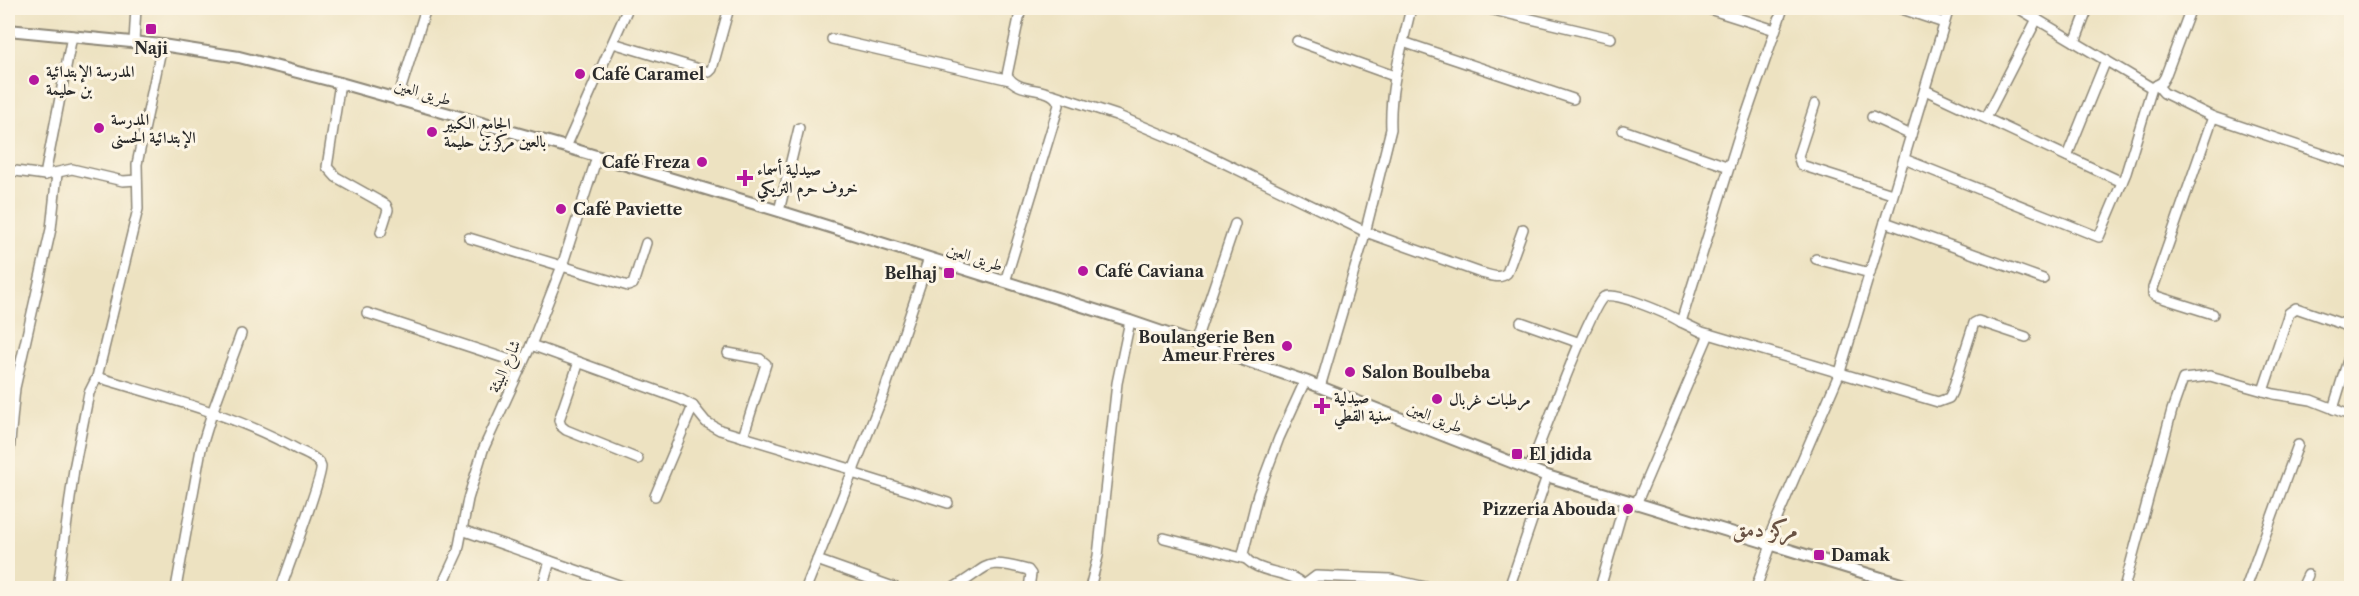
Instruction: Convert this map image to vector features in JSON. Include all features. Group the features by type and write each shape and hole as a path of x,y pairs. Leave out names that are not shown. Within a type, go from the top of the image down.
{"main road":[{"name":"طريق العين","path":"8,30 162,45 239,57 566,147 1130,321 1305,381 1529,470 1914,588"}],"street":[{"path":"134,42 136,8"},
{"path":"397,100 426,8"},
{"path":"566,147 628,8"},
{"path":"613,43 709,72 712,69 729,8"},
{"path":"1021,8 1006,71 1016,86 1052,94 1116,115 1185,144 1366,232 1497,277 1502,277 1507,273 1523,229"},
{"path":"1320,387 1366,232 1391,129 1390,113 1394,76 1411,8"},
{"path":"1485,8 1611,38"},
{"path":"1706,8 1775,30"},
{"path":"1681,322 1783,8"},
{"path":"1899,8 1944,23"},
{"path":"1756,588 1768,544 1840,372 1949,8"},
{"path":"2018,8 2164,93 2213,117 2352,164"},
{"path":"2075,42 2088,8"},
{"path":"1904,159 2099,237 2122,182 2155,86 2165,77 2191,8"},
{"path":"1986,118 2037,19"},
{"path":"45,175 72,36"},
{"path":"832,39 1010,80"},
{"path":"1297,41 1394,76"},
{"path":"1403,42 1573,99"},
{"path":"58,588 74,469 89,393 97,377 138,209 137,164 162,45"},
{"path":"2067,156 2106,60"},
{"path":"340,83 327,167 336,177 386,205 387,210 381,232"},
{"path":"1925,90 2122,182"},
{"path":"1005,282 1059,105 1052,94"},
{"path":"1815,104 1798,156 1802,165 1892,194"},
{"path":"1872,117 1911,135"},
{"path":"2213,117 2153,288 2153,294 2156,296 2213,314"},
{"path":"779,211 799,128"},
{"path":"1623,130 1730,167"},
{"name":"شارع البيئة","path":"441,588 458,551 468,499 483,450 531,345 562,266 597,157"},
{"path":"8,170 45,175 72,169 123,181 137,180"},
{"path":"8,463 15,388 51,229 57,174"},
{"path":"1885,222 2043,279"},
{"path":"1195,343 1235,224"},
{"path":"470,238 628,286 633,284 638,273 646,243"},
{"path":"806,588 882,398 929,258"},
{"path":"1816,259 1870,273"},
{"path":"1529,470 1580,343 1601,299 1605,296 1612,296 1668,314 1709,334 1941,402 1952,392 1974,323 1978,321 2026,337"},
{"path":"2263,391 2292,309 2296,308 2314,314 2352,329"},
{"path":"367,313 522,364"},
{"path":"1089,588 1098,556 1117,383 1130,321"},
{"path":"1521,322 1580,343"},
{"path":"176,588 201,449 241,334"},
{"path":"1636,504 1709,334"},
{"path":"531,345 680,399 693,406 706,422 720,430 948,503"},
{"path":"2332,409 2352,347"},
{"path":"728,353 760,359 766,364 743,437"},
{"path":"579,362 559,420 561,426 638,459"},
{"path":"2124,588 2172,410 2183,379 2210,376 2263,391 2311,400 2352,416"},
{"path":"97,377 212,412 275,437 318,461 321,465 321,478 312,497 281,588"},
{"path":"1245,559 1243,554 1258,494 1279,438 1305,381"},
{"path":"655,496 693,406"},
{"path":"2246,588 2298,445"},
{"path":"1509,588 1547,476"},
{"path":"1600,588 1625,501"},
{"path":"462,530 627,588"},
{"path":"1164,538 1245,559 1251,564 1300,581 1304,587 1312,578 1322,576 1390,579 1430,588"},
{"path":"817,560 896,588"},
{"path":"542,588 550,561"},
{"path":"953,588 985,566 998,562 1028,570 1031,574 1029,588"},
{"path":"2302,588 2308,575"}],"place":[{"name":"Naji","path":"151,29"},
{"name":"Café Caramel","path":"580,74"},
{"name":"المدرسة الإبتدائية بن حليمة","path":"34,80"},
{"name":"المدرسة الإبتدائية الحسنى","path":"99,128"},
{"name":"الجامع الكبير بالعين مركز بن حليمة","path":"432,132"},
{"name":"Café Freza","path":"702,162"},
{"name":"صيدلية أسماء خروف حرم التريكي","path":"745,178"},
{"name":"Café Paviette","path":"561,209"},
{"name":"Café Caviana","path":"1083,271"},
{"name":"Belhaj","path":"949,273"},
{"name":"Boulangerie Ben Ameur Frères","path":"1287,346"},
{"name":"Salon Boulbeba","path":"1350,372"},
{"name":"مرطبات غربال","path":"1437,399"},
{"name":"صيدلية سنية القطي","path":"1322,406"},
{"name":"El jdida","path":"1517,454"},
{"name":"Pizzeria Abouda","path":"1628,509"},
{"name":"Damak","path":"1819,555"}],"district":[{"name":"مركز دمق","path":"1765,529"}]}
